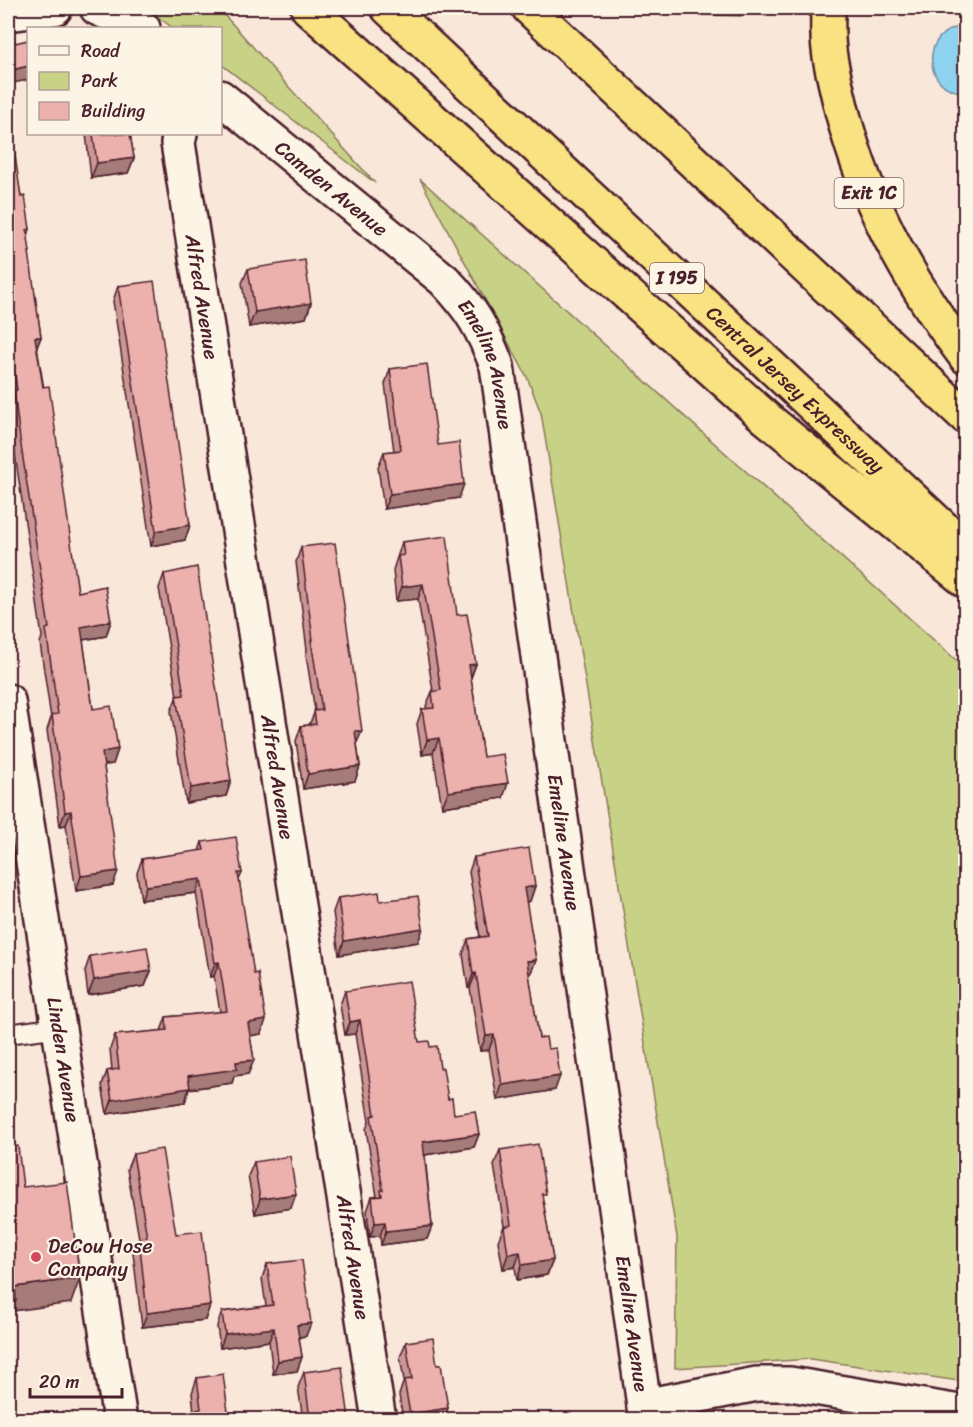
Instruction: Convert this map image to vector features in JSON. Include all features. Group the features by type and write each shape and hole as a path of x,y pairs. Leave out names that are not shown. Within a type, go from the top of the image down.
{"highway":[{"path":"308,8 766,418 966,581"},
{"name":"Central Jersey Expressway","path":"388,8 966,549"},
{"path":"529,8 966,417"},
{"name":"Exit 1C","path":"828,8 829,50 843,119 870,195 899,258 935,317 966,357"}],"street":[{"path":"8,14 55,8"},
{"path":"97,8 141,27"},
{"name":"Camden Avenue","path":"222,99 444,280"},
{"name":"Alfred Avenue","path":"180,135 178,143 380,1419"},
{"name":"Emeline Avenue","path":"444,280 470,310 485,334 497,366 645,1413"},
{"name":"Linden Avenue","path":"8,701 120,1419"},
{"path":"645,1413 757,1384 790,1384 966,1413"}],"lane":[{"path":"8,1034 59,1027"}],"green space":[{"path":"146,8 218,8 375,183 222,65 222,27 172,27"},
{"path":"628,8 741,8 741,16 634,13"},
{"path":"420,179 965,668 965,1382 811,1359 675,1368 677,1237 541,413 527,377"}],"water":[{"path":"965,27 965,92 950,89 940,82 934,71 932,59 934,47 940,37 951,30"}],"building":[{"path":"8,27 12,27 15,43 27,40 27,66 8,71"},
{"path":"10,121 21,197 25,196 30,229 27,230 29,252 41,337 35,337 43,387 49,386 78,592 105,586 111,621 81,627 93,709 111,706 118,749 102,752 118,871 81,876 71,811 65,812 52,715 58,714 46,629 49,628 20,439 14,391 17,390 10,341 8,341 8,122"},
{"path":"93,135 130,135 134,158 97,163"},
{"path":"305,260 311,303 255,312 248,269"},
{"path":"154,281 190,525 156,531 118,286"},
{"path":"427,364 438,445 459,442 464,484 390,494 384,452 401,450 390,369"},
{"path":"447,536 457,615 467,614 476,664 469,665 483,757 503,754 508,783 448,792 439,738 427,740 422,709 434,708 432,692 441,690 423,584 402,587 398,556 404,555 402,542"},
{"path":"335,543 362,731 355,731 360,766 308,774 301,726 316,724 314,711 322,710 311,640 313,640 301,547"},
{"path":"197,567 231,781 191,788 176,696 184,695 164,574"},
{"path":"236,837 242,873 238,873 254,974 258,973 266,1020 248,1023 254,1060 236,1062 237,1069 188,1076 190,1088 112,1100 107,1071 119,1069 115,1035 167,1030 166,1017 227,1011 219,962 215,963 201,879 146,886 142,859 204,850 202,842"},
{"path":"529,848 535,886 524,888 536,960 527,961 539,1038 546,1037 548,1049 556,1048 560,1076 502,1085 494,1035 486,1036 468,939 488,936 474,857"},
{"path":"379,892 380,901 418,896 423,928 344,941 338,898"},
{"path":"147,947 151,971 94,980 90,956"},
{"path":"409,981 419,1042 429,1041 430,1047 437,1046 440,1068 443,1068 448,1099 452,1098 454,1114 475,1111 479,1134 423,1142 432,1226 386,1231 385,1222 375,1223 372,1197 382,1196 381,1190 383,1190 371,1116 375,1115 360,1020 350,1022 345,991"},
{"path":"538,1144 546,1194 542,1194 553,1260 522,1265 520,1252 508,1254 504,1227 511,1225 500,1150"},
{"name":"DeCou Hose Company","path":"18,1146 23,1187 67,1182 80,1278 15,1287 16,1301 8,1302 8,1147"},
{"path":"162,1149 176,1234 202,1231 210,1305 147,1313 139,1238 147,1237 133,1154"},
{"path":"290,1156 296,1194 260,1199 254,1162"},
{"path":"302,1260 311,1323 297,1325 302,1357 278,1361 274,1328 225,1334 222,1312 273,1305 267,1264"},
{"path":"433,1338 437,1365 441,1364 448,1408 410,1414 404,1380 412,1379 406,1342"},
{"path":"342,1367 349,1419 310,1419 304,1372"},
{"path":"223,1374 229,1419 196,1419 195,1410 201,1409 197,1378"}],"place":[{"name":"DeCou Hose Company","path":"36,1257"}]}
